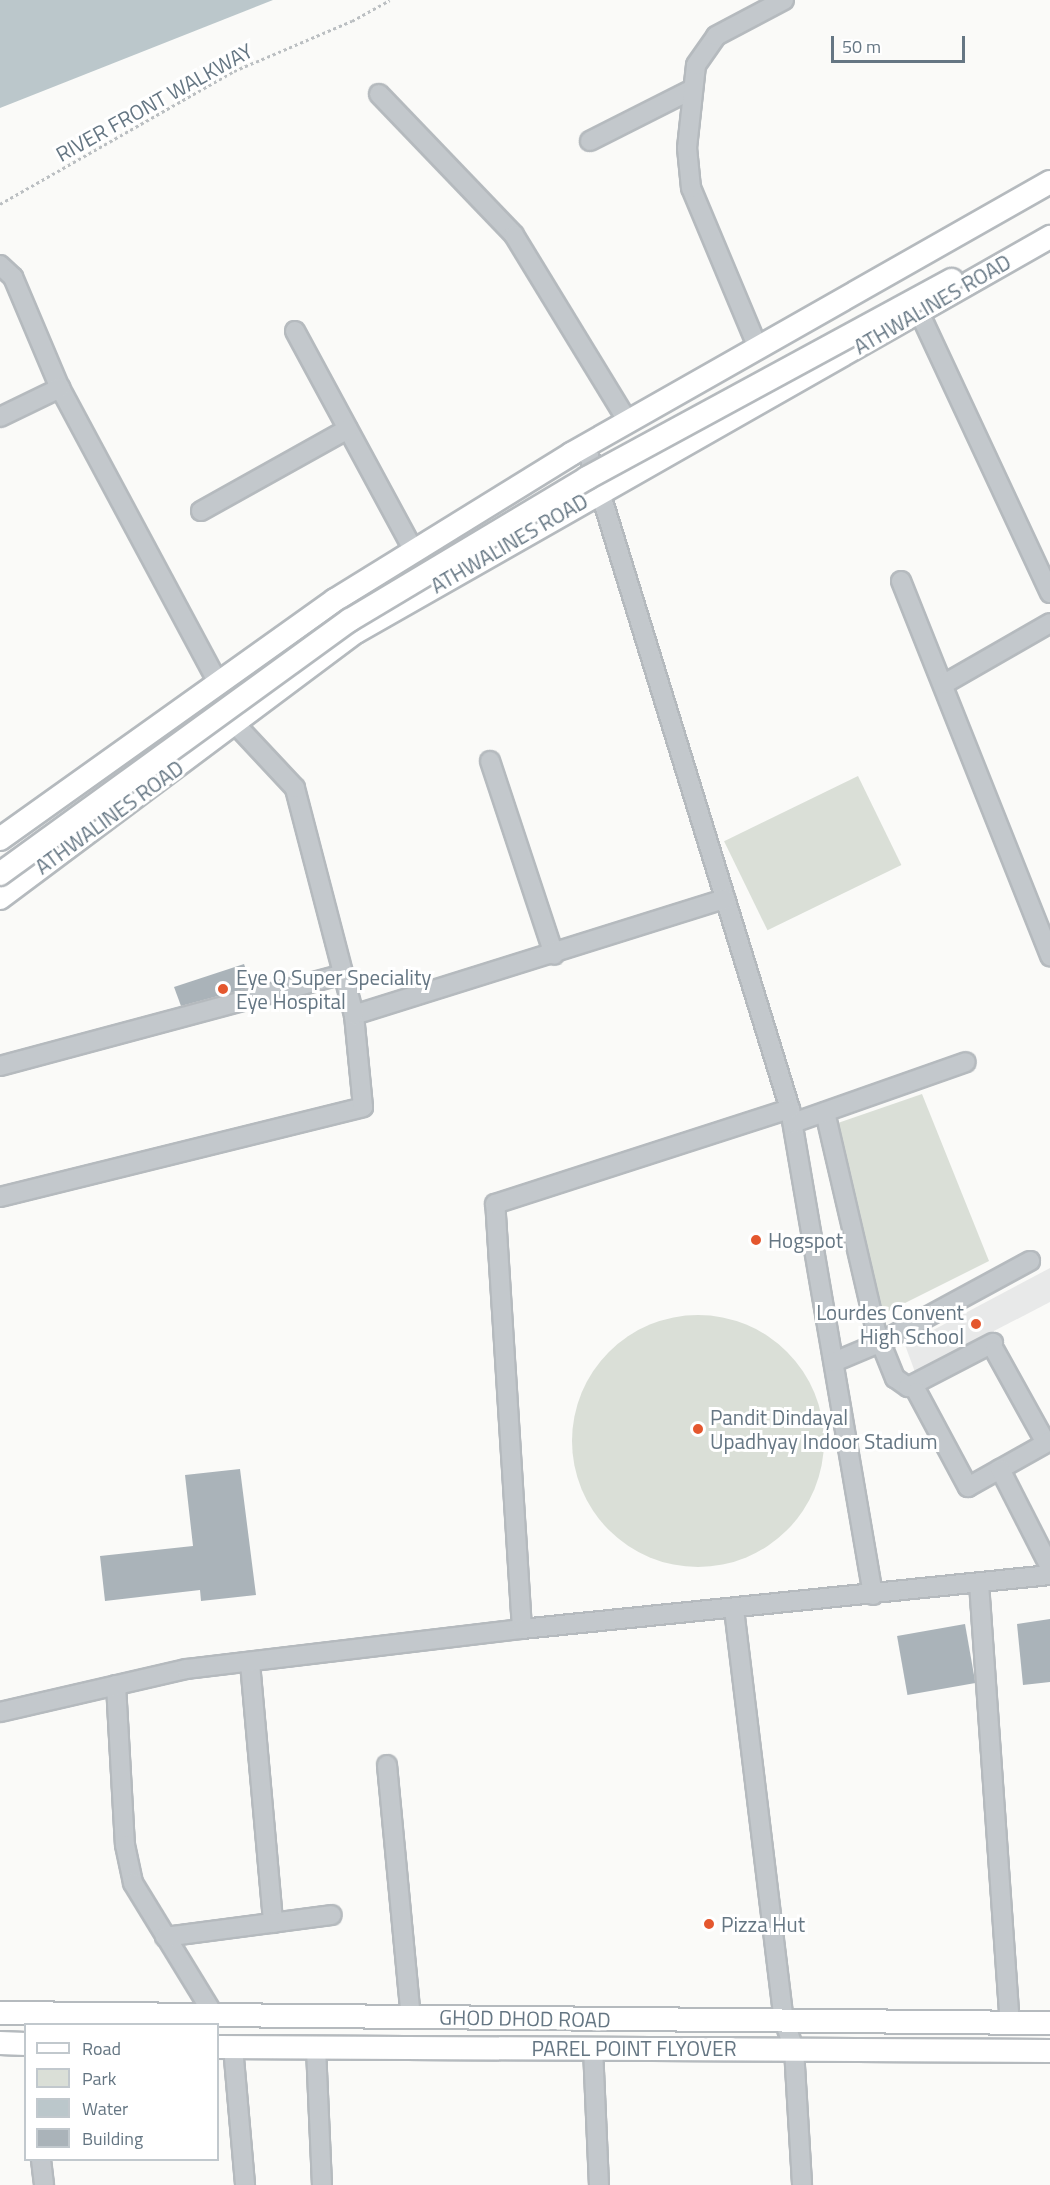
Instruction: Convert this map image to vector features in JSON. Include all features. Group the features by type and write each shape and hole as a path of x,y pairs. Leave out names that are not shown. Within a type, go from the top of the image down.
{"main road":[{"name":"ATHWALINES ROAD","path":"1,836 335,600 586,446 1050,182"},
{"name":"ATHWALINES ROAD","path":"0,898 161,777 236,725 356,632 598,491 1050,237"},
{"path":"0,874 350,620 587,478 952,280 1025,250"},
{"path":"136,742 161,777"},
{"name":"GHOD DHOD ROAD","path":"0,2013 1050,2023"},
{"path":"0,2043 24,2044"},
{"name":"PAREL POINT FLYOVER","path":"225,2047 1050,2051"}],"street":[{"path":"758,348 691,188 687,148 696,64 717,36 784,0"},
{"path":"590,141 693,89"},
{"path":"379,94 514,235 628,422"},
{"path":"0,265 14,277 60,388 218,683"},
{"path":"919,312 1050,593"},
{"path":"295,331 414,551"},
{"path":"0,417 60,388"},
{"path":"201,511 348,429"},
{"path":"586,446 791,1116 873,1595"},
{"path":"901,580 1050,956"},
{"path":"944,684 1050,623"},
{"path":"0,1197 363,1107 354,1016 295,788 236,725"},
{"path":"490,761 554,956"},
{"path":"354,1016 554,956 725,899"},
{"path":"0,1066 344,974"},
{"path":"522,1629 495,1204 791,1116 825,1112 966,1062"},
{"path":"825,1112 879,1343 895,1378 908,1387 994,1347 1048,1442 968,1487 917,1392"},
{"path":"834,1362 879,1343 1030,1262"},
{"path":"1000,1469 1050,1567"},
{"path":"0,1712 186,1669 522,1629 873,1595 1050,1575"},
{"path":"979,1583 1010,2023"},
{"path":"734,1609 784,2021 794,2049 802,2185"},
{"path":"250,1663 273,1923"},
{"path":"116,1685 128,1866 139,1898 214,2015"},
{"path":"387,1765 411,2017"},
{"path":"165,1937 332,1915"},
{"path":"225,2047 245,2185"},
{"path":"316,2048 322,2185"},
{"path":"593,2048 599,2185"},
{"path":"41,2161 44,2185"}],"path":[{"name":"RIVER FRONT WALKWAY","path":"0,204 234,71 390,0"}],"shaded area":[{"name":"Lourdes Convent High School","path":"1050,1268 1050,1302 915,1372 905,1345"}],"green space":[{"path":"858,776 901,865 767,930 724,841"},
{"path":"922,1094 989,1261 883,1314 835,1124"},
{"name":"Pandit Dindayal Upadhyay Indoor Stadium","path":"698,1315 722,1318 746,1325 768,1337 787,1352 802,1371 814,1393 821,1417 824,1441 821,1465 814,1489 802,1511 787,1530 768,1545 746,1557 722,1564 698,1567 674,1564 650,1557 628,1545 609,1530 594,1511 582,1489 575,1465 572,1441 575,1417 582,1393 594,1371 609,1352 628,1337 650,1325 674,1318"}],"water":[{"path":"0,0 273,0 0,108"}],"building":[{"path":"244,964 252,987 181,1006 174,987"},
{"path":"240,1469 256,1595 201,1601 200,1590 105,1601 100,1556 193,1546 185,1475"},
{"path":"1050,1619 1050,1682 1023,1685 1017,1624"},
{"path":"965,1624 975,1683 907,1695 897,1636"}],"place":[{"name":"Eye Q Super Speciality Eye Hospital","path":"223,989"},
{"name":"Hogspot","path":"756,1240"},
{"name":"Lourdes Convent High School","path":"976,1324"},
{"name":"Pandit Dindayal Upadhyay Indoor Stadium","path":"698,1429"},
{"name":"Pizza Hut","path":"709,1924"}]}
